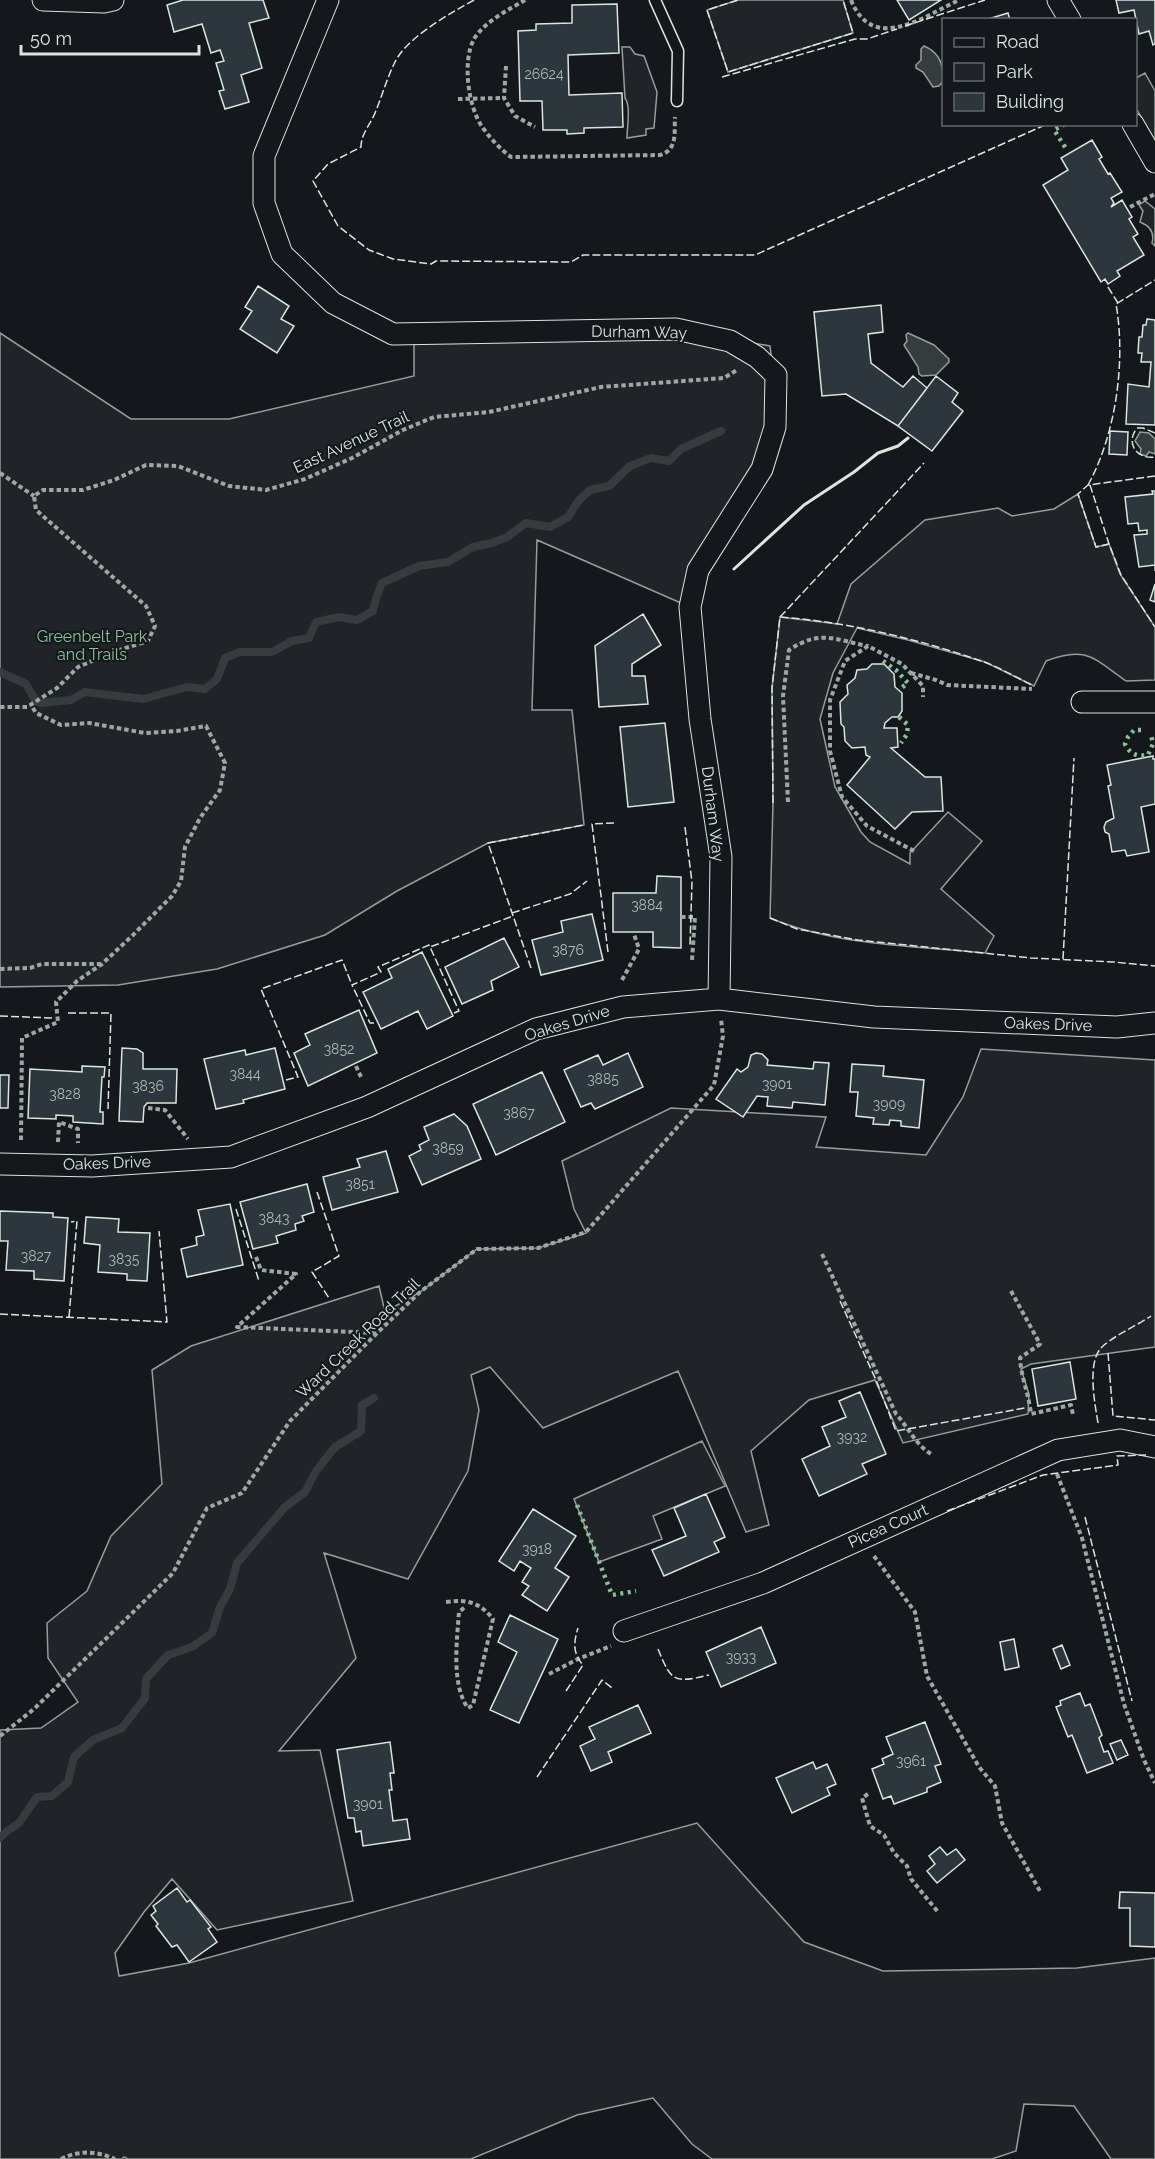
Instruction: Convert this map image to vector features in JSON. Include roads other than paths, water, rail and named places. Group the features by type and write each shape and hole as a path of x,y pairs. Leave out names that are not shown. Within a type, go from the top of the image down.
{"street":[{"path":"43,0 104,2 113,0"},
{"name":"Durham Way","path":"328,0 264,156 264,203 282,254 333,303 393,334 676,329 730,340 757,357 776,375 775,427 762,469 698,570 690,607 700,719 721,857 719,999"},
{"path":"1058,0 1069,18"},
{"path":"1133,126 1155,162"},
{"path":"1082,702 1155,702"},
{"name":"Oakes Drive","path":"0,1164 92,1166 231,1157 367,1107 536,1029 623,1007 719,999 874,1017 1117,1027 1155,1023"},
{"name":"Picea Court","path":"618,1638 764,1583 1058,1450 1120,1440 1155,1447"}],"lane":[{"path":"655,0 678,51 676,101"}],"waterway":[{"path":"0,672 26,684 36,701 41,703 71,700 85,692 143,699 187,687 205,689 217,679 225,658 240,652 272,652 292,641 309,638 316,622 339,617 357,620 373,611 382,583 419,566 448,562 473,547 507,537 526,523 550,527 568,517 579,500 590,490 609,486 630,466 651,458 669,461 681,449 721,431"},
{"path":"0,1838 19,1823 37,1797 52,1796 68,1782 74,1757 93,1740 122,1728 145,1698 146,1679 168,1655 192,1647 212,1633 220,1607 230,1589 237,1563 285,1507 305,1492 316,1471 335,1447 361,1431 362,1405 374,1398"}],"park label":[{"name":"Greenbelt Park and Trails","path":"92,645"}]}
